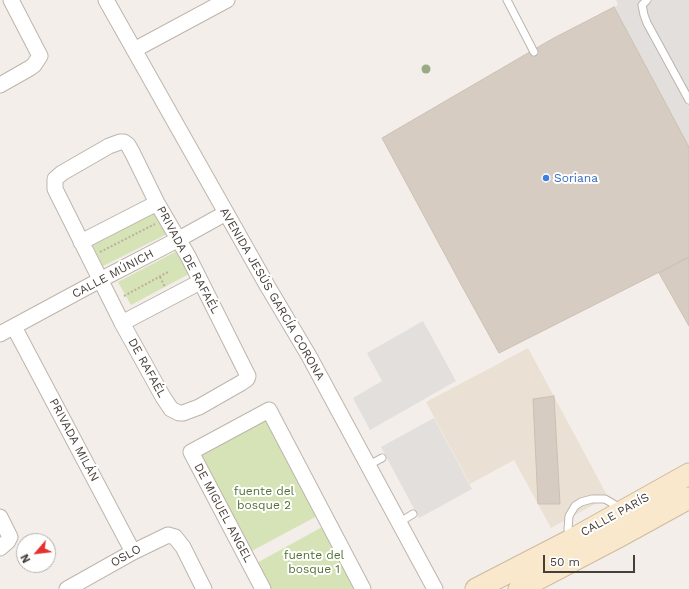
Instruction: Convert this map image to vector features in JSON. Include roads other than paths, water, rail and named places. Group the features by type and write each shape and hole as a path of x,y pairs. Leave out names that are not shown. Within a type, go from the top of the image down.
{"main road":[{"name":"CALLE PARÍS","path":"476,589 571,540 689,474"},
{"name":"CALLE PARÍS","path":"519,589 689,498"}],"street":[{"path":"0,85 30,68 40,56 11,0"},
{"name":"AVENIDA JESÚS GARCÍA CORONA","path":"106,0 226,214 309,356 375,462 400,522 436,589"},
{"path":"134,50 227,0"},
{"name":"PRIVADA DE RAFAÉL","path":"55,180 62,173 109,146 115,143 124,142 128,145 132,152 157,203 179,239 248,376 242,383 199,407 183,413 175,411"},
{"name":"DE RAFAÉL","path":"55,180 54,186 56,191 122,323 167,404 175,411"},
{"path":"81,242 157,203"},
{"name":"CALLE MÚNICH","path":"0,334 226,214"},
{"path":"122,323 200,282"},
{"name":"PRIVADA MILÁN","path":"14,327 133,552"},
{"name":"DE MIGUEL ANGEL","path":"263,589 191,452 269,410 364,589"},
{"name":"OSLO","path":"67,589 133,552 168,535 175,537 183,547 204,589"}],"lane":[{"path":"507,0 534,52"},
{"path":"647,0 642,5 644,15 689,100"},
{"path":"571,540 568,529 569,516 575,506 581,502 592,499 605,499 624,510"},
{"path":"400,522 413,514"}],"place":[{"name":"Soriana","path":"546,178"}],"park label":[{"name":"fuente del bosque 2","path":"264,498"},
{"name":"fuente del bosque 1","path":"314,562"}]}
